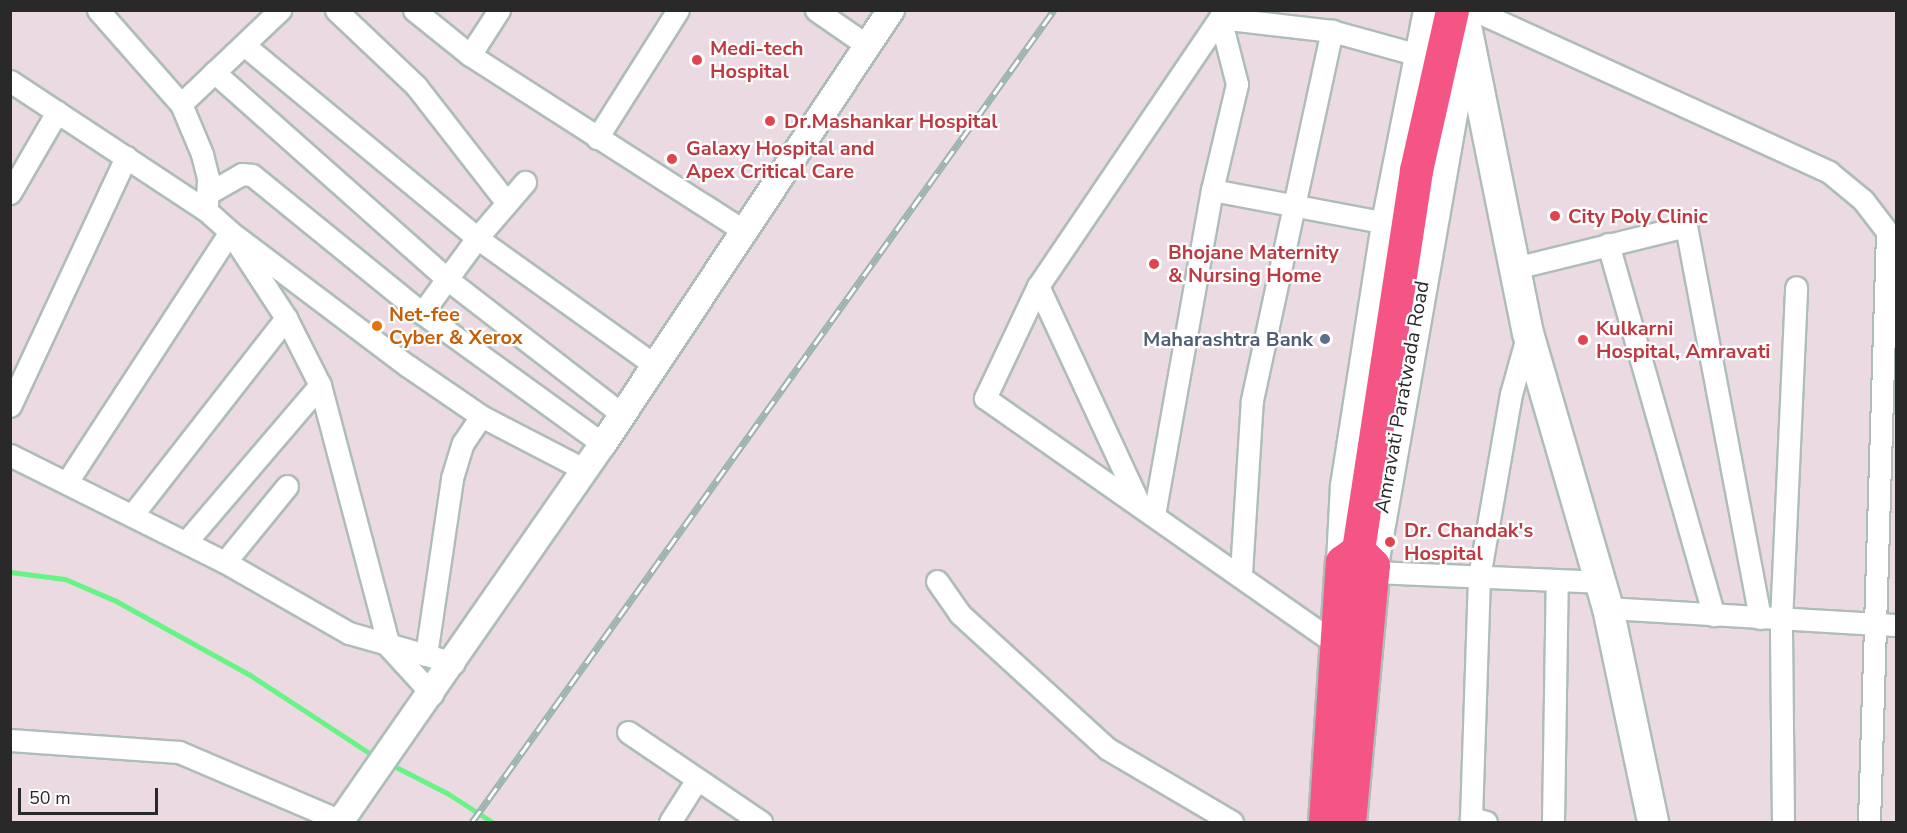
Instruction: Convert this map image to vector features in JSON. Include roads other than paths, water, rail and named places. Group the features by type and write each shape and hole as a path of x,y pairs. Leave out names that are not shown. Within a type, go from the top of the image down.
{"main road":[{"path":"1361,562 1346,486 1387,223 1422,56 1429,10"},
{"path":"1466,15 1528,333 1603,595 1653,822"},
{"name":"Amravati Paratwada Road","path":"1349,822 1366,501 1416,170 1466,15"},
{"name":"Amravati Paratwada Road","path":"1325,822 1334,642 1361,562 1466,15"}],"street":[{"path":"98,10 182,105 202,154 207,203"},
{"path":"182,105 280,10"},
{"path":"336,10 416,86 507,203"},
{"path":"414,10 471,55 746,232"},
{"path":"471,55 500,10"},
{"path":"597,138 678,10"},
{"path":"816,10 868,46"},
{"path":"10,740 179,752 340,822 454,663 623,415 891,10"},
{"path":"1222,14 1332,31 1422,56"},
{"path":"1146,509 1212,190 1237,84 1222,14"},
{"path":"1222,14 1038,286 985,398 1241,573 1334,642"},
{"path":"1466,15 1829,172 1863,200 1892,238 1872,624 1869,822"},
{"path":"1241,573 1252,400 1332,31"},
{"path":"244,45 477,238 656,366"},
{"path":"214,72 447,279 623,415"},
{"path":"10,81 126,157 207,203 230,232 286,318 320,385 389,647 432,694"},
{"path":"10,193 57,112"},
{"path":"10,406 126,157"},
{"path":"207,203 242,174 252,175 422,313 603,444"},
{"path":"422,313 477,238 525,182"},
{"path":"1212,190 1387,223"},
{"path":"1515,268 1683,225 1688,228 1770,619"},
{"path":"230,232 408,366 481,416 585,470"},
{"path":"67,482 230,232"},
{"path":"1608,244 1714,615"},
{"path":"1038,286 1146,509"},
{"path":"1783,822 1770,619 1796,287"},
{"path":"133,514 286,318"},
{"path":"1486,822 1471,818 1479,578 1511,394 1528,333"},
{"path":"186,542 320,385"},
{"path":"426,656 452,478 463,443 481,416"},
{"path":"10,455 133,514 225,562 349,633 389,647 454,663"},
{"path":"225,562 287,486"},
{"path":"1361,562 1479,578 1557,580 1603,595 1714,615 1896,625"},
{"path":"1553,822 1557,580"},
{"path":"937,581 960,614 1108,749 1232,822"},
{"path":"628,732 696,781 760,822"},
{"path":"670,822 696,781"}],"waterway":[{"path":"10,572 65,579 116,601 250,675 377,758"},
{"path":"388,763 447,793 492,822"}],"railway":[{"path":"472,822 1054,10"}],"place":[{"name":"Medi-tech Hospital","path":"697,60"},
{"name":"Dr.Mashankar Hospital","path":"770,121"},
{"name":"Galaxy Hospital and Apex Critical Care","path":"672,159"},
{"name":"City Poly Clinic","path":"1555,216"},
{"name":"Bhojane Maternity & Nursing Home","path":"1154,264"},
{"name":"Net-fee Cyber & Xerox","path":"377,326"},
{"name":"Maharashtra Bank","path":"1325,339"},
{"name":"Kulkarni Hospital, Amravati","path":"1583,340"},
{"name":"Dr. Chandak's Hospital","path":"1390,542"}]}
